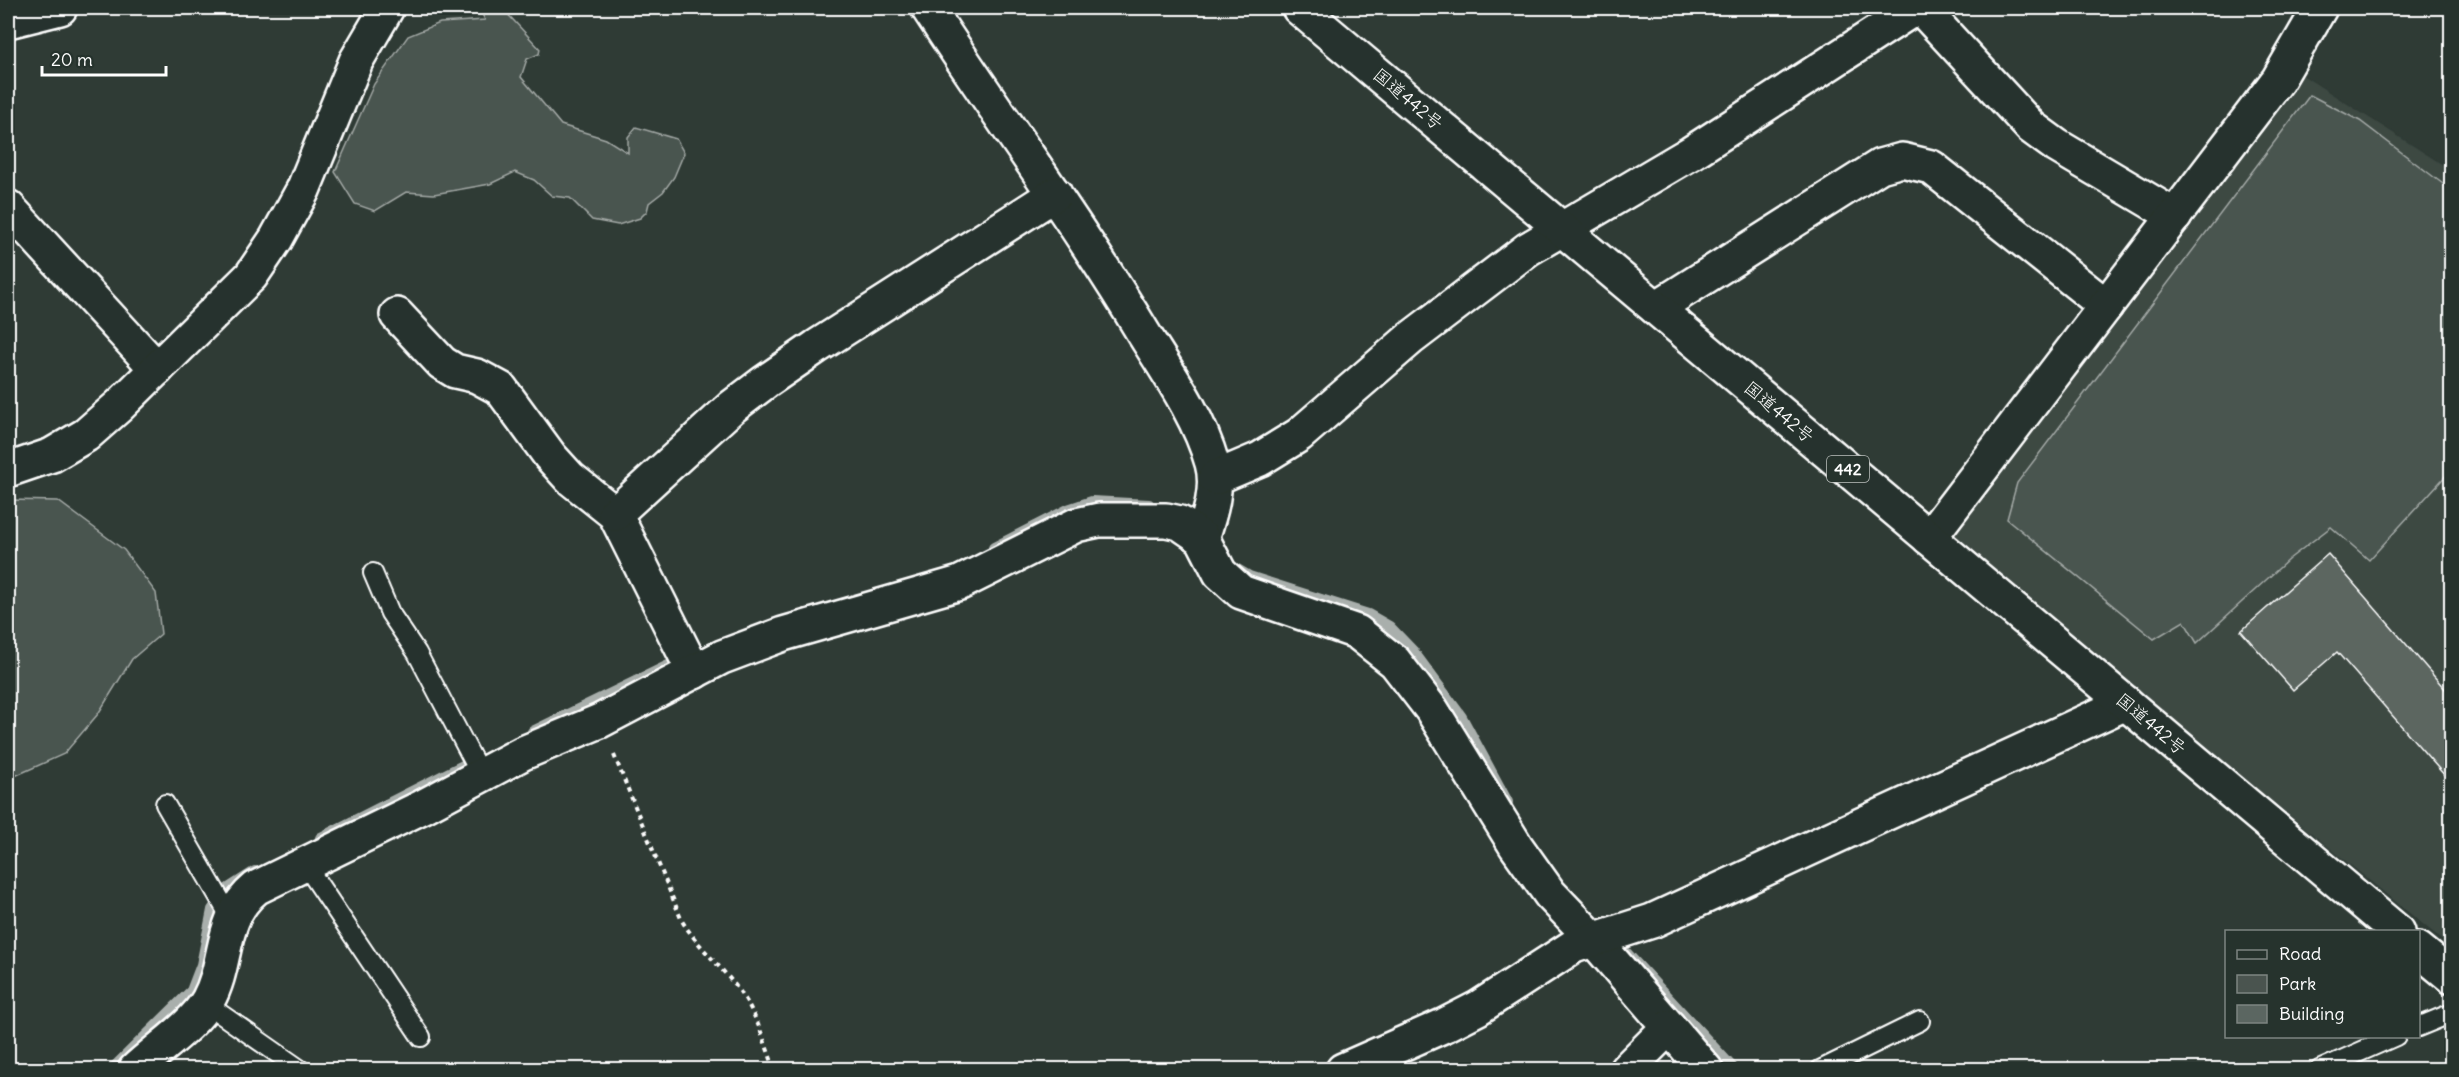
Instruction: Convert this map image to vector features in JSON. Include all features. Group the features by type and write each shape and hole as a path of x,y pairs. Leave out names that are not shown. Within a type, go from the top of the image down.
{"main road":[{"path":"8,21 60,8"},
{"path":"8,470 52,455 86,435 233,296 266,254 303,189 356,61 387,8"},
{"path":"928,8 1055,194 1177,388 1212,462 1215,478 1210,512 1202,538"},
{"name":"国道442号","path":"1299,8 2395,930"},
{"path":"1215,478 1260,459 1290,441 1464,296 1528,249 1691,153 1915,8"},
{"path":"1921,8 2031,127 2057,146 2175,216"},
{"path":"1929,538 2278,80 2320,8"},
{"path":"1656,308 1880,166 1902,160 1931,167 2106,306"},
{"path":"615,514 732,407 765,382 826,340 1055,194"},
{"path":"8,207 157,369"},
{"path":"397,315 442,363 455,371 477,376 501,389 550,456 570,478 615,514 694,672"},
{"path":"135,1070 206,1003 214,986 232,920 241,900 256,888 523,753 600,721 722,657 783,634 960,583 1066,530 1087,522 1166,520 1180,523 1202,538 1220,573 1241,592 1357,632 1395,662 1432,710 1534,874 1706,1070"},
{"path":"1343,1070 1478,1008 1564,951 1652,921 2126,703"},
{"path":"2420,951 2451,977"},
{"path":"1626,1070 1669,1028"}],"lane":[{"path":"373,573 390,613 417,653 481,775"},
{"path":"165,804 232,920"},
{"path":"306,864 421,1037"},
{"path":"206,1003 301,1070"},
{"path":"2420,1026 2451,1013"},
{"path":"1820,1070 1920,1021"},
{"path":"2319,1070 2391,1038"}],"path":[{"path":"600,721 682,921 741,993 751,1011 775,1070"}],"shaded area":[{"path":"2302,75 2451,170 2451,947 2152,703 1951,531"}],"green space":[{"path":"479,8 502,8 540,49 539,54 527,59 521,77 561,125 606,139 628,153 628,137 636,127 676,139 684,153 674,177 663,192 649,203 647,211 640,218 618,225 592,220 570,198 552,196 534,180 515,172 490,184 434,194 406,192 375,211 355,204 335,172 374,84 408,36 440,23 485,20"},
{"path":"2310,95 2360,121 2451,190 2451,470 2369,560 2331,527 2289,559 2197,643 2184,621 2154,639 2007,519 2017,483"},
{"path":"8,500 58,501 124,550 156,593 161,634 132,659 98,714 64,754 8,779"}],"building":[{"path":"2328,554 2452,697 2452,784 2337,652 2293,690 2241,631"}],"waterway":[{"path":"994,548 1068,510 1092,502 1149,505"},
{"path":"1237,570 1249,577 1368,615 1389,627 1413,652 1461,717 1507,802"},
{"path":"533,732 679,661"},
{"path":"321,838 479,758"},
{"path":"112,1070 192,991 202,965 213,910 227,890 255,872"},
{"path":"1625,952 1734,1070"}]}
